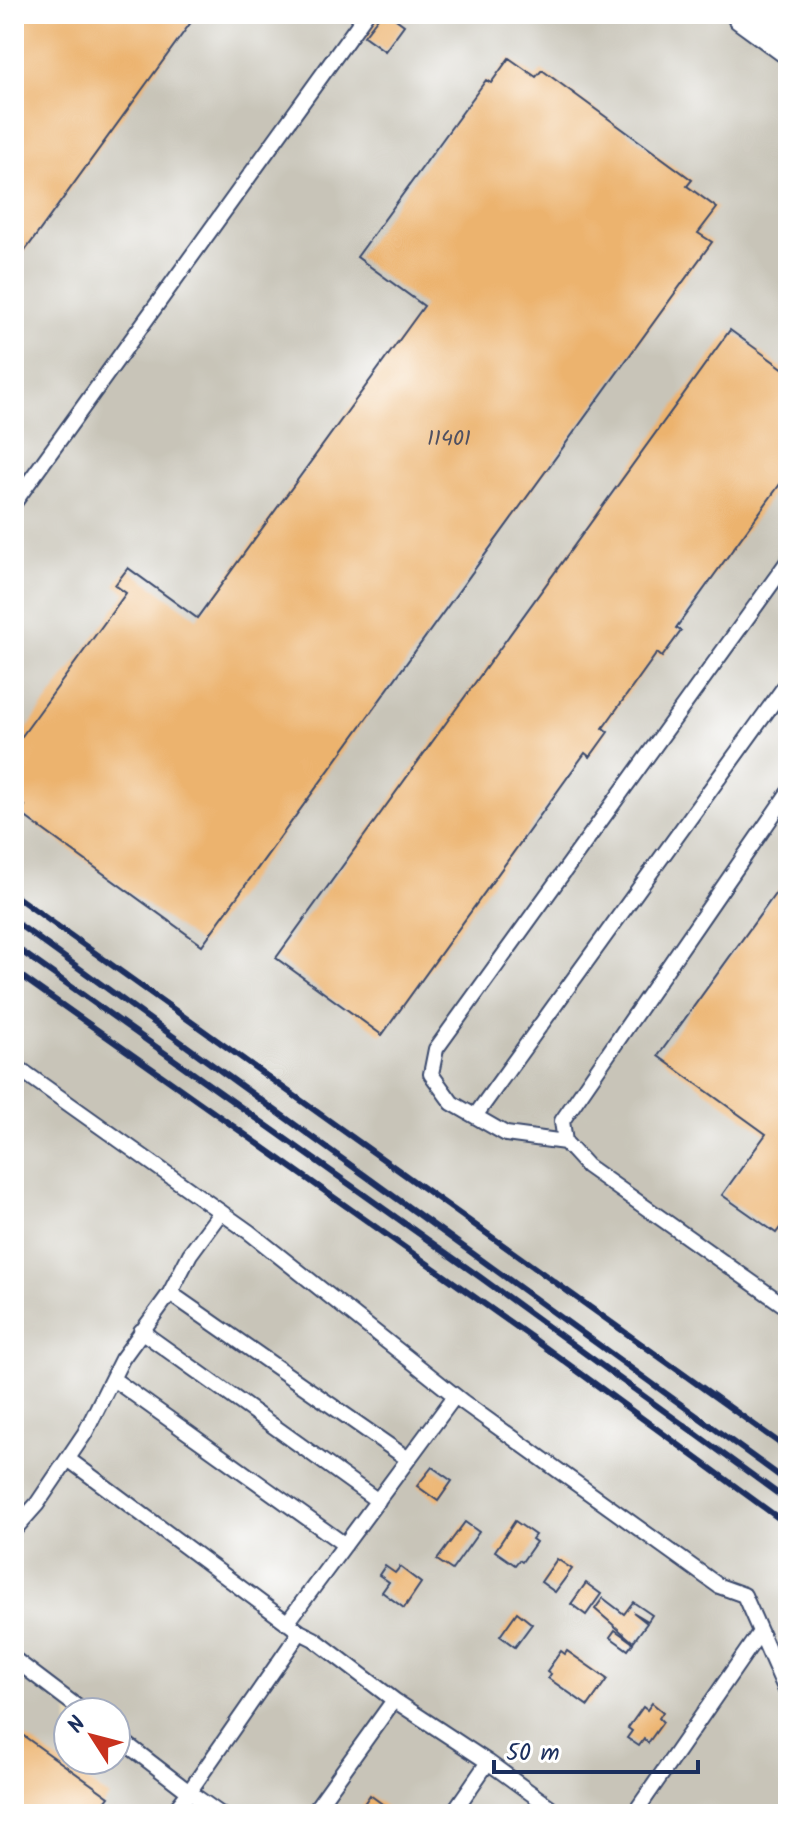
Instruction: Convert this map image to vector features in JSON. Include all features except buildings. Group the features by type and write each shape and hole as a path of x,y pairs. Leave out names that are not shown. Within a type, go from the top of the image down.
{"street":[{"path":"744,14 788,46"}],"lane":[{"path":"14,503 366,14"},
{"path":"565,1142 506,1134 452,1103 431,1074 436,1049 788,561"},
{"path":"475,1116 788,682"},
{"path":"788,793 562,1121 565,1142 587,1166 788,1308"},
{"path":"14,1065 221,1212 455,1396 719,1586 744,1595 788,1695"},
{"path":"14,1530 37,1504 85,1433 122,1359 170,1293 190,1254 221,1212"},
{"path":"170,1293 408,1459"},
{"path":"141,1331 378,1501"},
{"path":"113,1379 345,1545"},
{"path":"287,1623 455,1396"},
{"path":"68,1459 287,1623 550,1807 551,1814"},
{"path":"172,1814 300,1632"},
{"path":"634,1814 760,1632"},
{"path":"14,1659 63,1696"},
{"path":"312,1814 394,1700"},
{"path":"132,1748 220,1814"},
{"path":"452,1814 488,1762"}],"shaded area":[{"path":"14,14 788,14 788,1814 14,1814"}],"railway":[{"path":"14,895 788,1449"},
{"path":"14,921 788,1482"},
{"path":"14,946 480,1277 788,1501"},
{"path":"14,971 531,1337 788,1525"}]}
